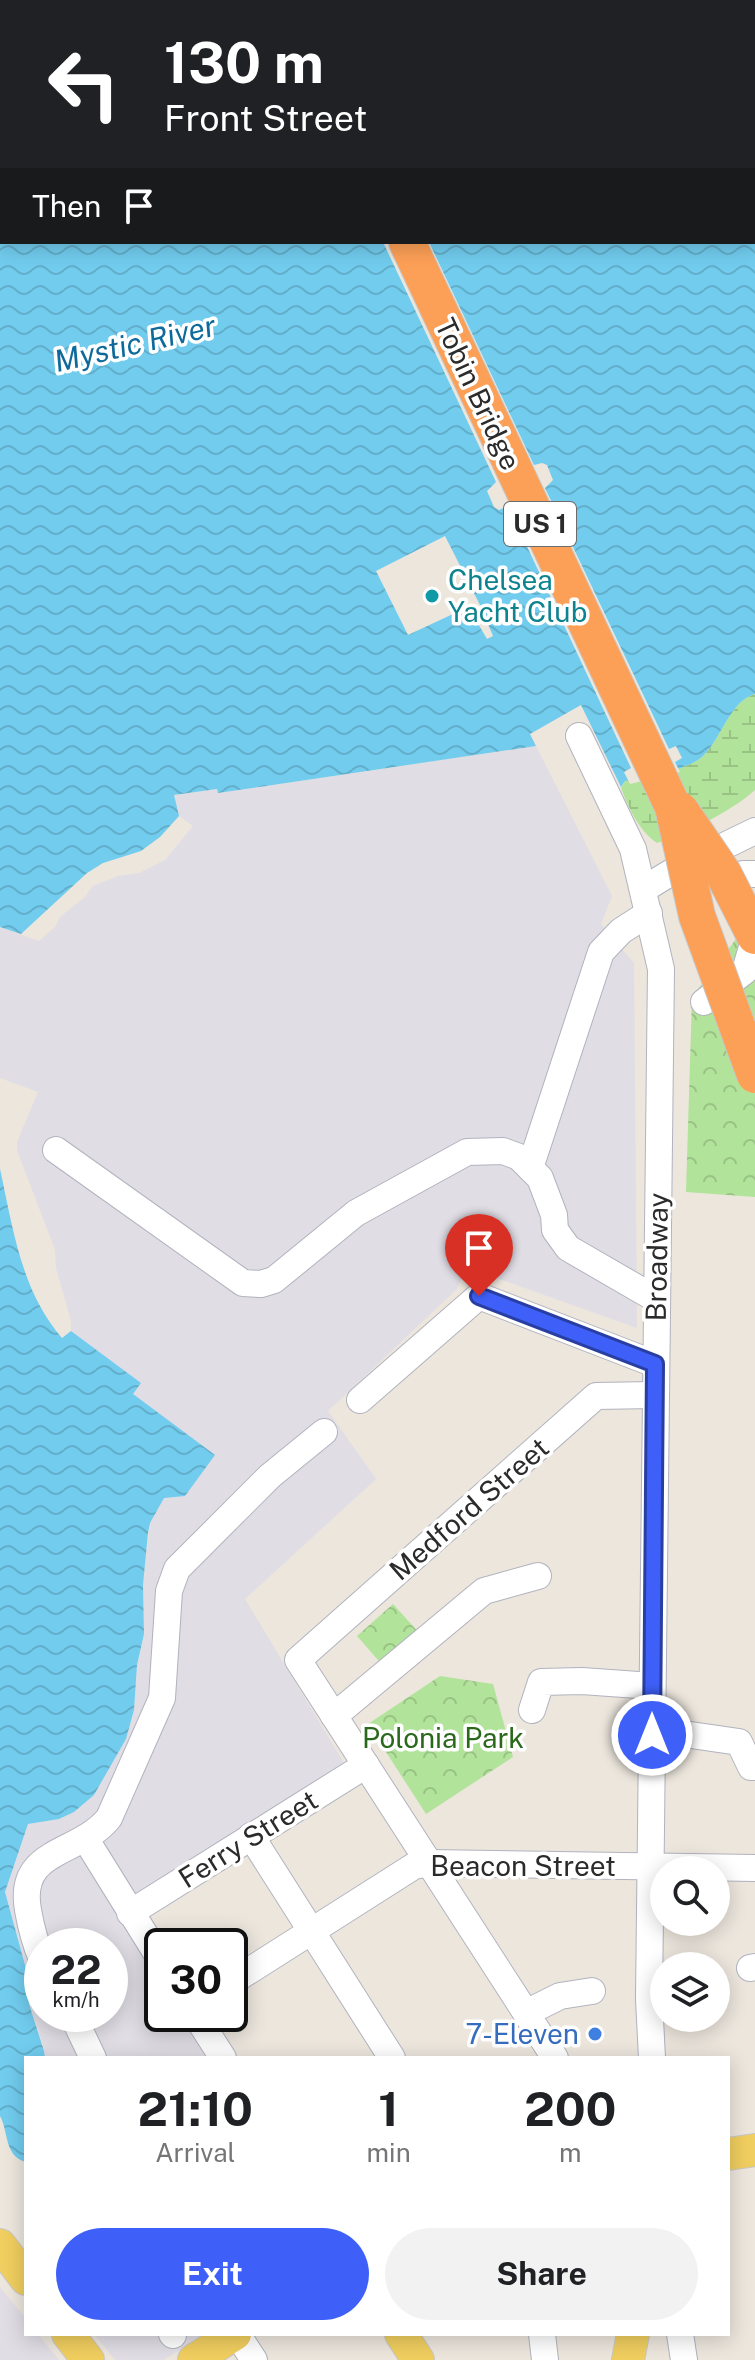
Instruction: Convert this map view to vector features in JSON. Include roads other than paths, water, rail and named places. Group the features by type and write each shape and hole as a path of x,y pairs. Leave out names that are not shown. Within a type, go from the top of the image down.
{"highway":[{"name":"Tobin Bridge","path":"408,244 668,797"},
{"path":"668,797 723,873 755,936"},
{"path":"668,797 700,925 755,1075"},
{"name":"US 1","path":"668,797 708,888 755,1010"}],"main road":[{"path":"730,2154 755,2150"},
{"path":"0,2245 24,2276"},
{"path":"70,2336 88,2360"},
{"path":"194,2360 233,2336"},
{"path":"402,2336 418,2360"},
{"path":"628,2360 633,2336"}],"street":[{"name":"Broadway","path":"579,736 633,849 661,969 651,1856"},
{"path":"530,1168 601,952 675,870 755,831"},
{"path":"729,844 749,874 755,901"},
{"path":"704,1002 745,971 755,936"},
{"path":"56,1150 243,1283 261,1284 274,1280 356,1213 467,1152 503,1151 519,1157 540,1178 554,1215 555,1230 568,1248 656,1299"},
{"path":"360,1400 479,1296 655,1364"},
{"name":"Medford Street","path":"334,1716 298,1660 596,1396 654,1395"},
{"path":"32,1928 25,1893 28,1877 40,1863 95,1832 109,1818 162,1698 169,1591 177,1569 270,1476 324,1432"},
{"path":"538,1576 484,1591 334,1716 554,2056"},
{"path":"532,1710 541,1682 582,1681 652,1686"},
{"path":"652,1735 684,1734 739,1742 751,1767 755,1767"},
{"name":"Ferry Street","path":"130,1913 366,1765"},
{"path":"251,1836 391,2056"},
{"path":"85,1838 144,1934"},
{"name":"Beacon Street","path":"248,1972 414,1866 429,1863 650,1866"},
{"name":"Beacon Street","path":"730,1868 755,1868"},
{"name":"Broadway","path":"651,1936 652,2056"},
{"path":"526,2013 560,1996 592,1991"},
{"path":"81,2032 92,2056"},
{"path":"204,2032 216,2056"},
{"path":"237,2336 254,2360"},
{"path":"542,2336 545,2360"},
{"path":"680,2336 684,2360"}],"water":[{"name":"Mystic River","path":"0,244 755,244 755,694 732,712 703,756 666,772 625,781 621,787 581,705 530,734 536,746 218,793 217,789 174,795 179,816 160,837 141,851 103,863 87,873 21,934 0,927"},
{"path":"0,1169 20,1258 48,1320 62,1338 71,1331 141,1383 133,1394 215,1455 185,1496 164,1498 150,1523 143,1585 144,1634 137,1665 134,1710 126,1739 94,1795 74,1812 59,1819 28,1824 5,1892 24,1961 24,2032 38,2032 45,2056 24,2056 24,2161 10,2149 0,2116"}],"place":[{"name":"Chelsea Yacht Club","path":"432,596"},
{"name":"7-Eleven","path":"595,2034"}],"park label":[{"name":"Polonia Park","path":"443,1738"}]}
